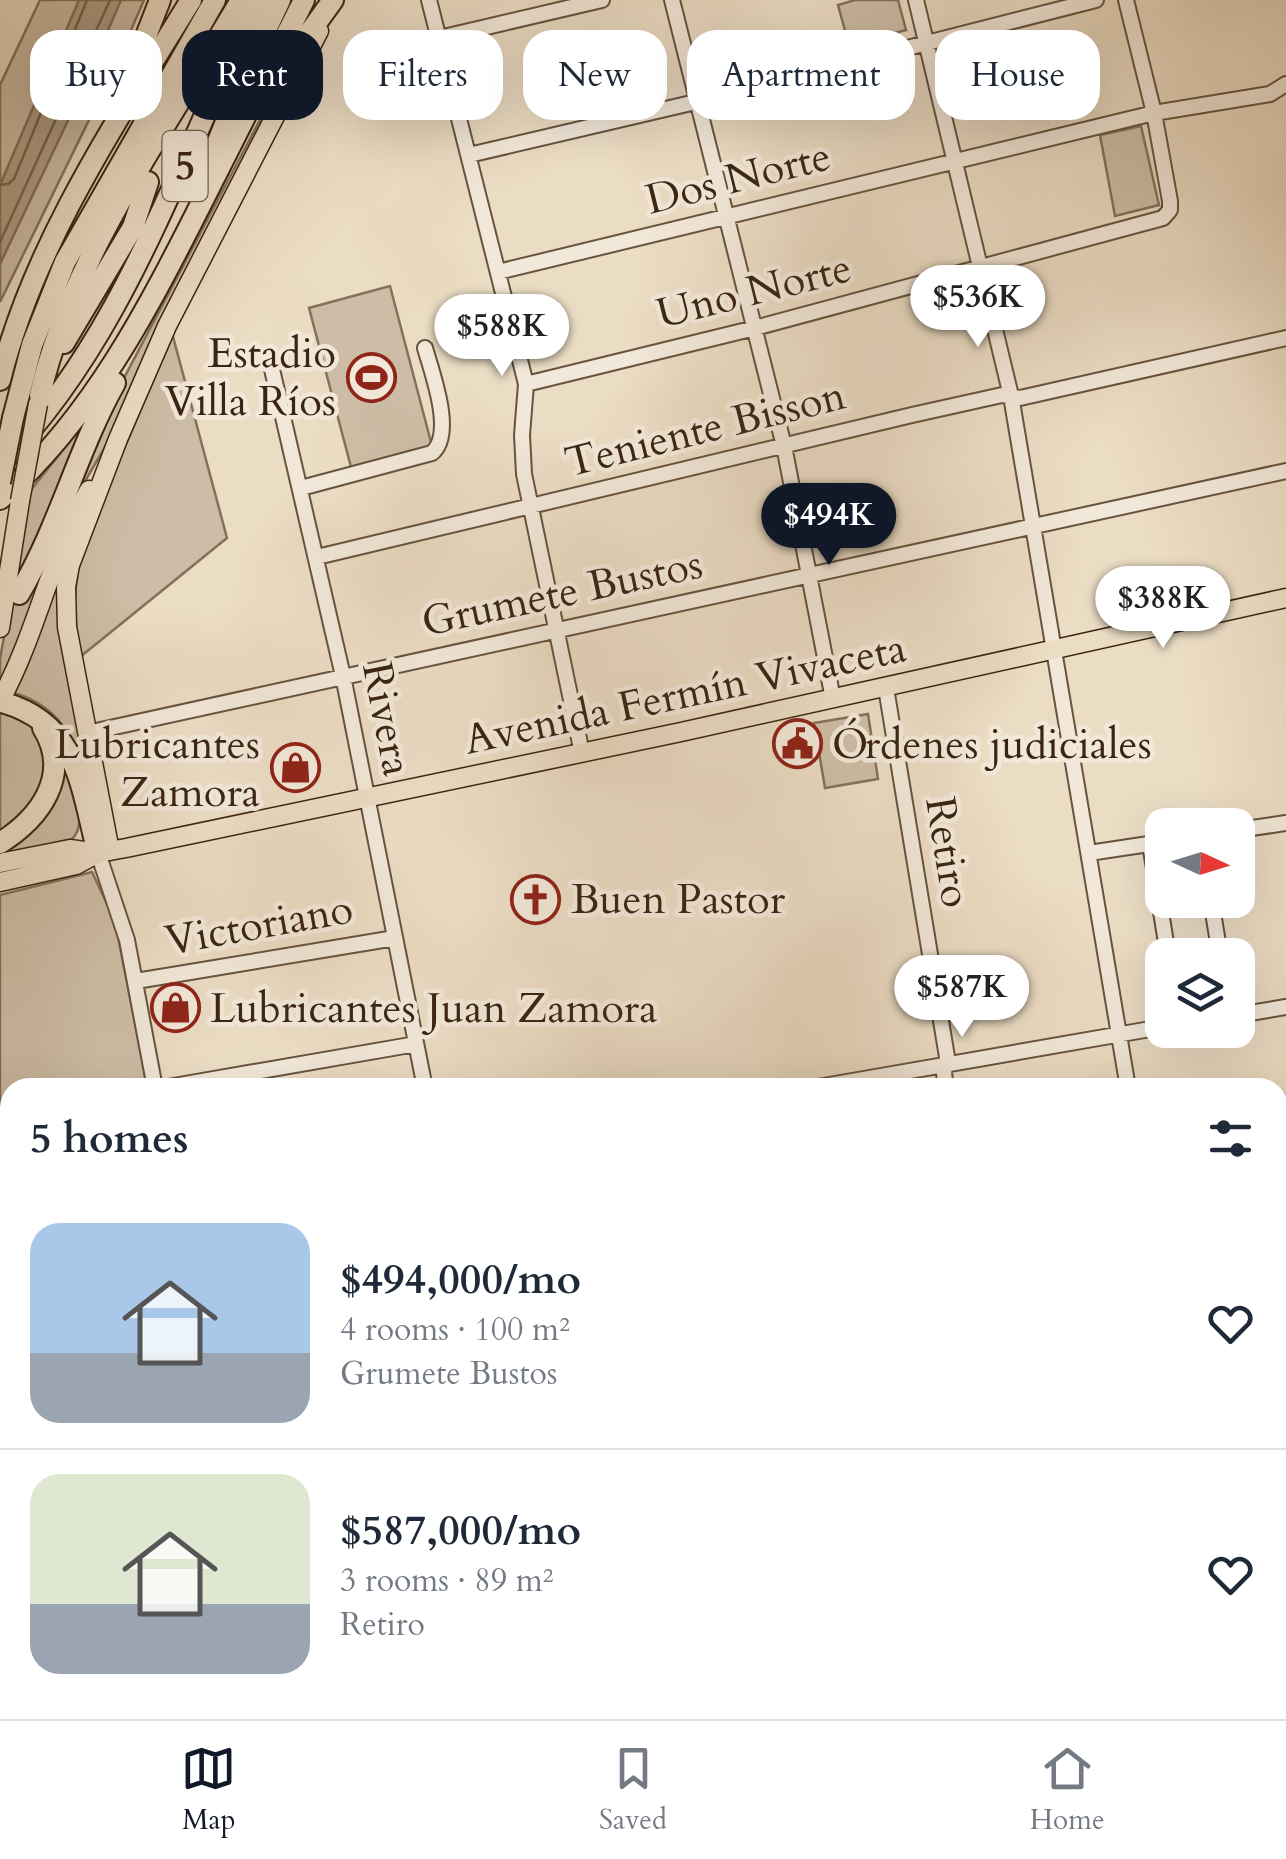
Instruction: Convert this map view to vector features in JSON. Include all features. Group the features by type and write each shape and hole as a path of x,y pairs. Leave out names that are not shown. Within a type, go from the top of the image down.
{"highway":[{"path":"148,30 160,0"},
{"path":"162,35 177,0"},
{"path":"162,47 191,0"},
{"path":"0,482 32,345 65,262 215,0"},
{"path":"39,400 55,340 87,262 241,0"},
{"name":"5","path":"0,464 55,400 152,237 259,0"},
{"path":"179,247 227,116 280,0"},
{"name":"5","path":"10,500 86,404 158,289 304,0"},
{"path":"226,154 334,0"},
{"path":"0,380 16,324 42,259 119,120"},
{"path":"39,400 62,347 133,227 148,180 146,218 101,328"},
{"path":"19,594 48,534 86,437 124,367 158,289"},
{"path":"2,702 32,715 57,734 71,755 104,852"},
{"path":"0,843 33,816 52,786 54,753 46,733 32,715"}],"main road":[{"path":"104,852 67,626 66,588 75,552 118,439 178,304 334,0"},
{"path":"0,628 10,500 39,400"},
{"path":"2,702 68,528 118,439"},
{"name":"Avenida Fermín Vivaceta","path":"0,882 76,865 104,852 582,754 1286,598"},
{"name":"Avenida Fermín Vivaceta","path":"0,863 70,849 104,852"}],"street":[{"path":"430,0 437,30"},
{"path":"473,30 602,0"},
{"path":"672,0 687,58"},
{"path":"916,0 1011,396 1127,1078"},
{"path":"915,47 1096,0"},
{"path":"1126,0 1154,113"},
{"name":"Dos Norte","path":"498,272 1154,113 1270,94 1286,84"},
{"path":"469,155 687,104"},
{"name":"Uno Norte","path":"526,384 755,328 1163,218 1170,210 1154,113"},
{"path":"460,120 526,384 522,447 530,508 582,754"},
{"path":"703,120 784,446 833,699"},
{"name":"Teniente Bisson","path":"317,557 1002,395 1020,398 1286,338"},
{"path":"300,488 436,451 442,437 441,411 426,348"},
{"name":"Rivera","path":"271,365 343,676 422,1078"},
{"name":"Grumete Bustos","path":"87,733 1286,471"},
{"name":"Retiro","path":"886,688 944,1040 946,1078"},
{"path":"1255,828 1286,823"},
{"path":"1089,853 1145,845"},
{"path":"104,852 157,1078"},
{"name":"Victoriano","path":"136,981 395,938"},
{"path":"1255,1012 1286,1007"},
{"path":"873,1078 1145,1030"},
{"path":"217,1078 416,1044"}],"shaded area":[{"path":"40,0 144,0 131,30 30,30 30,120 89,120 0,302 0,85"},
{"path":"855,0 898,0 906,30 845,30 838,5"},
{"path":"260,120 267,120 116,428 73,502 0,687 0,659 30,491 83,425 44,530"},
{"path":"1141,126 1159,205 1115,216 1100,135"},
{"name":"Estadio Villa Ríos","path":"390,286 432,446 351,467 309,308"},
{"path":"172,333 227,538 80,657 74,607 79,558"},
{"path":"72,533 68,563 101,835 84,768 65,729 52,713 10,692"},
{"path":"0,709 15,709 47,740 46,789 0,837"},
{"path":"868,714 878,779 825,788 814,723"},
{"path":"66,762 79,813 77,832 72,839 0,856 0,850 44,813 58,792"},
{"path":"92,872 115,921 146,1078 0,1078 0,895"}],"water":[{"path":"79,0 121,0 108,30 66,30"},
{"path":"30,115 30,120 68,120 0,264 0,185"}],"place":[{"name":"Estadio Villa Ríos","path":"371,377"},
{"name":"Órdenes judiciales","path":"797,744"},
{"name":"Lubricantes Zamora","path":"295,768"},
{"name":"Buen Pastor","path":"536,899"},
{"name":"Lubricantes Juan Zamora","path":"175,1008"}]}
